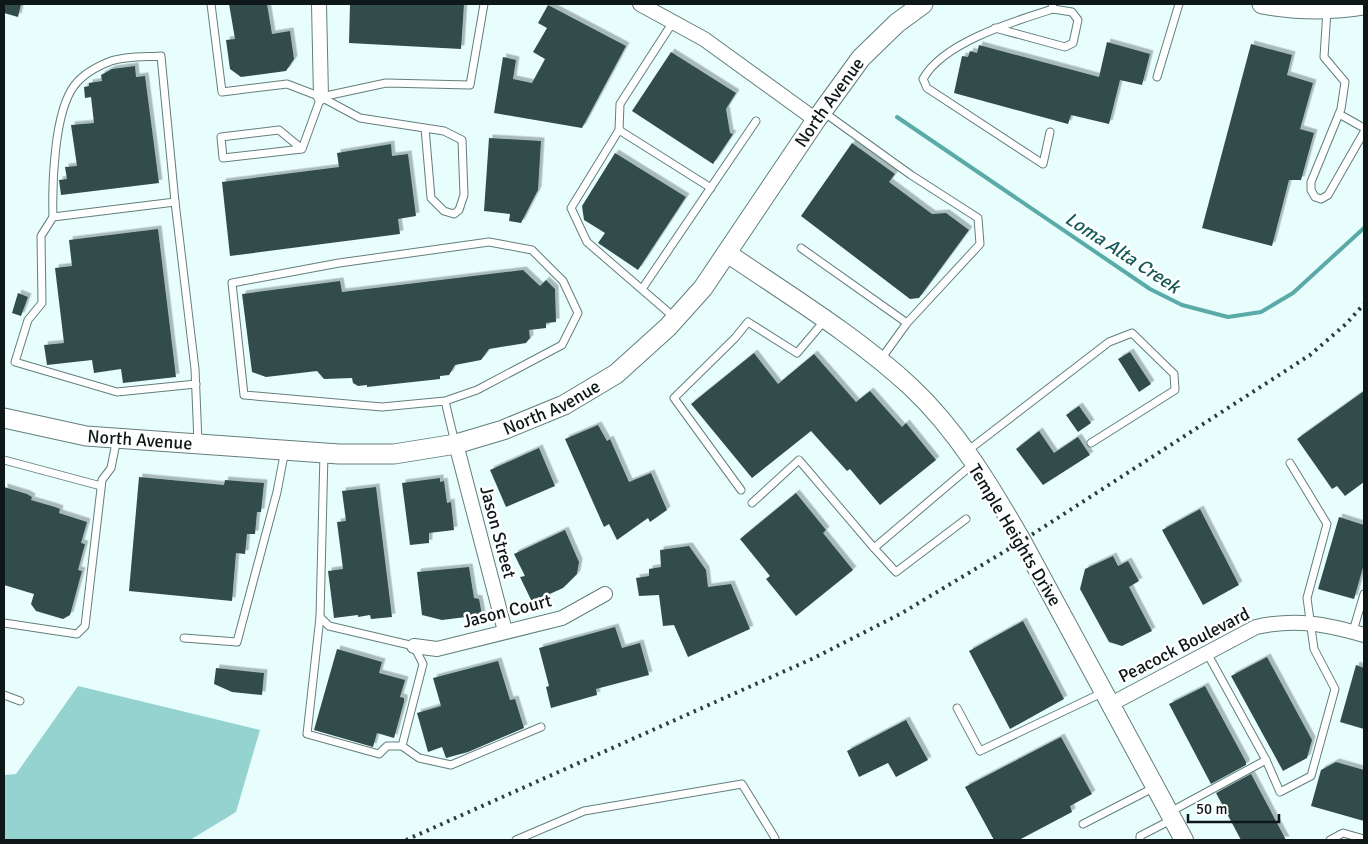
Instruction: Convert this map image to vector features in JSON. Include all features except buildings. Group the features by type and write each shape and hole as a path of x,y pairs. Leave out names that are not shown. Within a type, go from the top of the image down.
{"main road":[{"name":"North Avenue","path":"4,418 86,436 324,453 394,454 456,444 503,430 564,405 616,374 676,319 704,288 819,115 861,58 896,23 923,4"},
{"path":"1262,4 1292,9 1327,10 1364,5"}],"street":[{"path":"319,4 321,97"},
{"path":"640,4 704,39 819,115"},
{"name":"Temple Heights Drive","path":"727,253 825,320 879,360 912,388 930,407 994,492 1022,540 1184,840"},
{"name":"Jason Street","path":"456,444 505,631"},
{"name":"Jason Court","path":"414,646 437,649 562,618 605,594"},
{"name":"Peacock Boulevard","path":"1107,698 1207,653 1256,627 1279,622 1324,623 1359,633"}],"lane":[{"path":"211,4 222,92 287,84 321,97 360,118 425,128 444,131 462,140 464,195 459,210 454,214 444,211 431,198 425,128"},
{"path":"321,97 386,83 470,85 484,4"},
{"path":"1157,77 1179,4"},
{"path":"994,28 1065,47 1073,42 1078,20 1072,12 1053,6 994,28 968,41 928,69 923,79 927,88 1043,164 1050,132"},
{"path":"1327,10 1324,57 1345,82 1339,114 1311,182 1311,190 1315,197 1321,198 1328,195 1364,132"},
{"path":"673,22 620,104 619,130 571,208 587,242 676,319"},
{"path":"196,384 117,392 15,362 28,320 42,303 41,236 53,217 52,188 59,129 68,94 79,80 89,73 112,61 124,58 161,56 175,202 196,384 198,444"},
{"path":"302,149 321,97"},
{"path":"1339,114 1364,128"},
{"path":"819,115 978,218 980,244 907,323 879,360"},
{"path":"642,289 756,122"},
{"path":"279,130 302,149 223,158 220,137 279,130"},
{"path":"619,130 711,188"},
{"path":"53,217 175,202"},
{"path":"489,242 532,250 564,281 578,313 562,346 477,390 445,401 382,407 244,396 232,283 339,263 489,242"},
{"path":"801,248 907,323"},
{"path":"741,490 674,398 735,338 748,322 797,353 825,320"},
{"path":"874,548 969,458 1108,342 1132,333 1174,374 1175,390 1091,443"},
{"path":"445,401 456,444"},
{"path":"4,623 77,634 85,626 102,480 111,468 117,438"},
{"path":"184,638 236,642 277,492 285,450"},
{"path":"324,453 320,617 307,734 379,754 387,746 402,746 418,758 450,765 541,727"},
{"path":"4,460 101,486"},
{"path":"752,503 799,460 896,572 966,519"},
{"path":"1207,653 1266,760 1280,792 1311,776 1335,689 1314,649 1308,598 1327,524 1290,463"},
{"path":"1359,633 1364,594"},
{"path":"320,617 329,626 414,646 423,664 402,746"},
{"path":"4,695 20,701"},
{"path":"957,708 980,751 1107,698"},
{"path":"1132,840 1140,838 1171,815 1266,760"},
{"path":"516,840 584,811 742,784 776,838 775,840"},
{"path":"1083,824 1155,786"},
{"path":"1330,840 1343,833 1364,839"}],"shaded area":[{"path":"78,686 260,730 236,812 190,840 4,840 4,775 16,774"}],"waterway":[{"name":"Loma Alta Creek","path":"897,117 1150,289 1182,305 1228,317 1261,312 1293,293 1364,228"}],"railway":[{"path":"406,840 814,658 902,613 1022,541 1310,355 1346,324 1364,304"}]}
